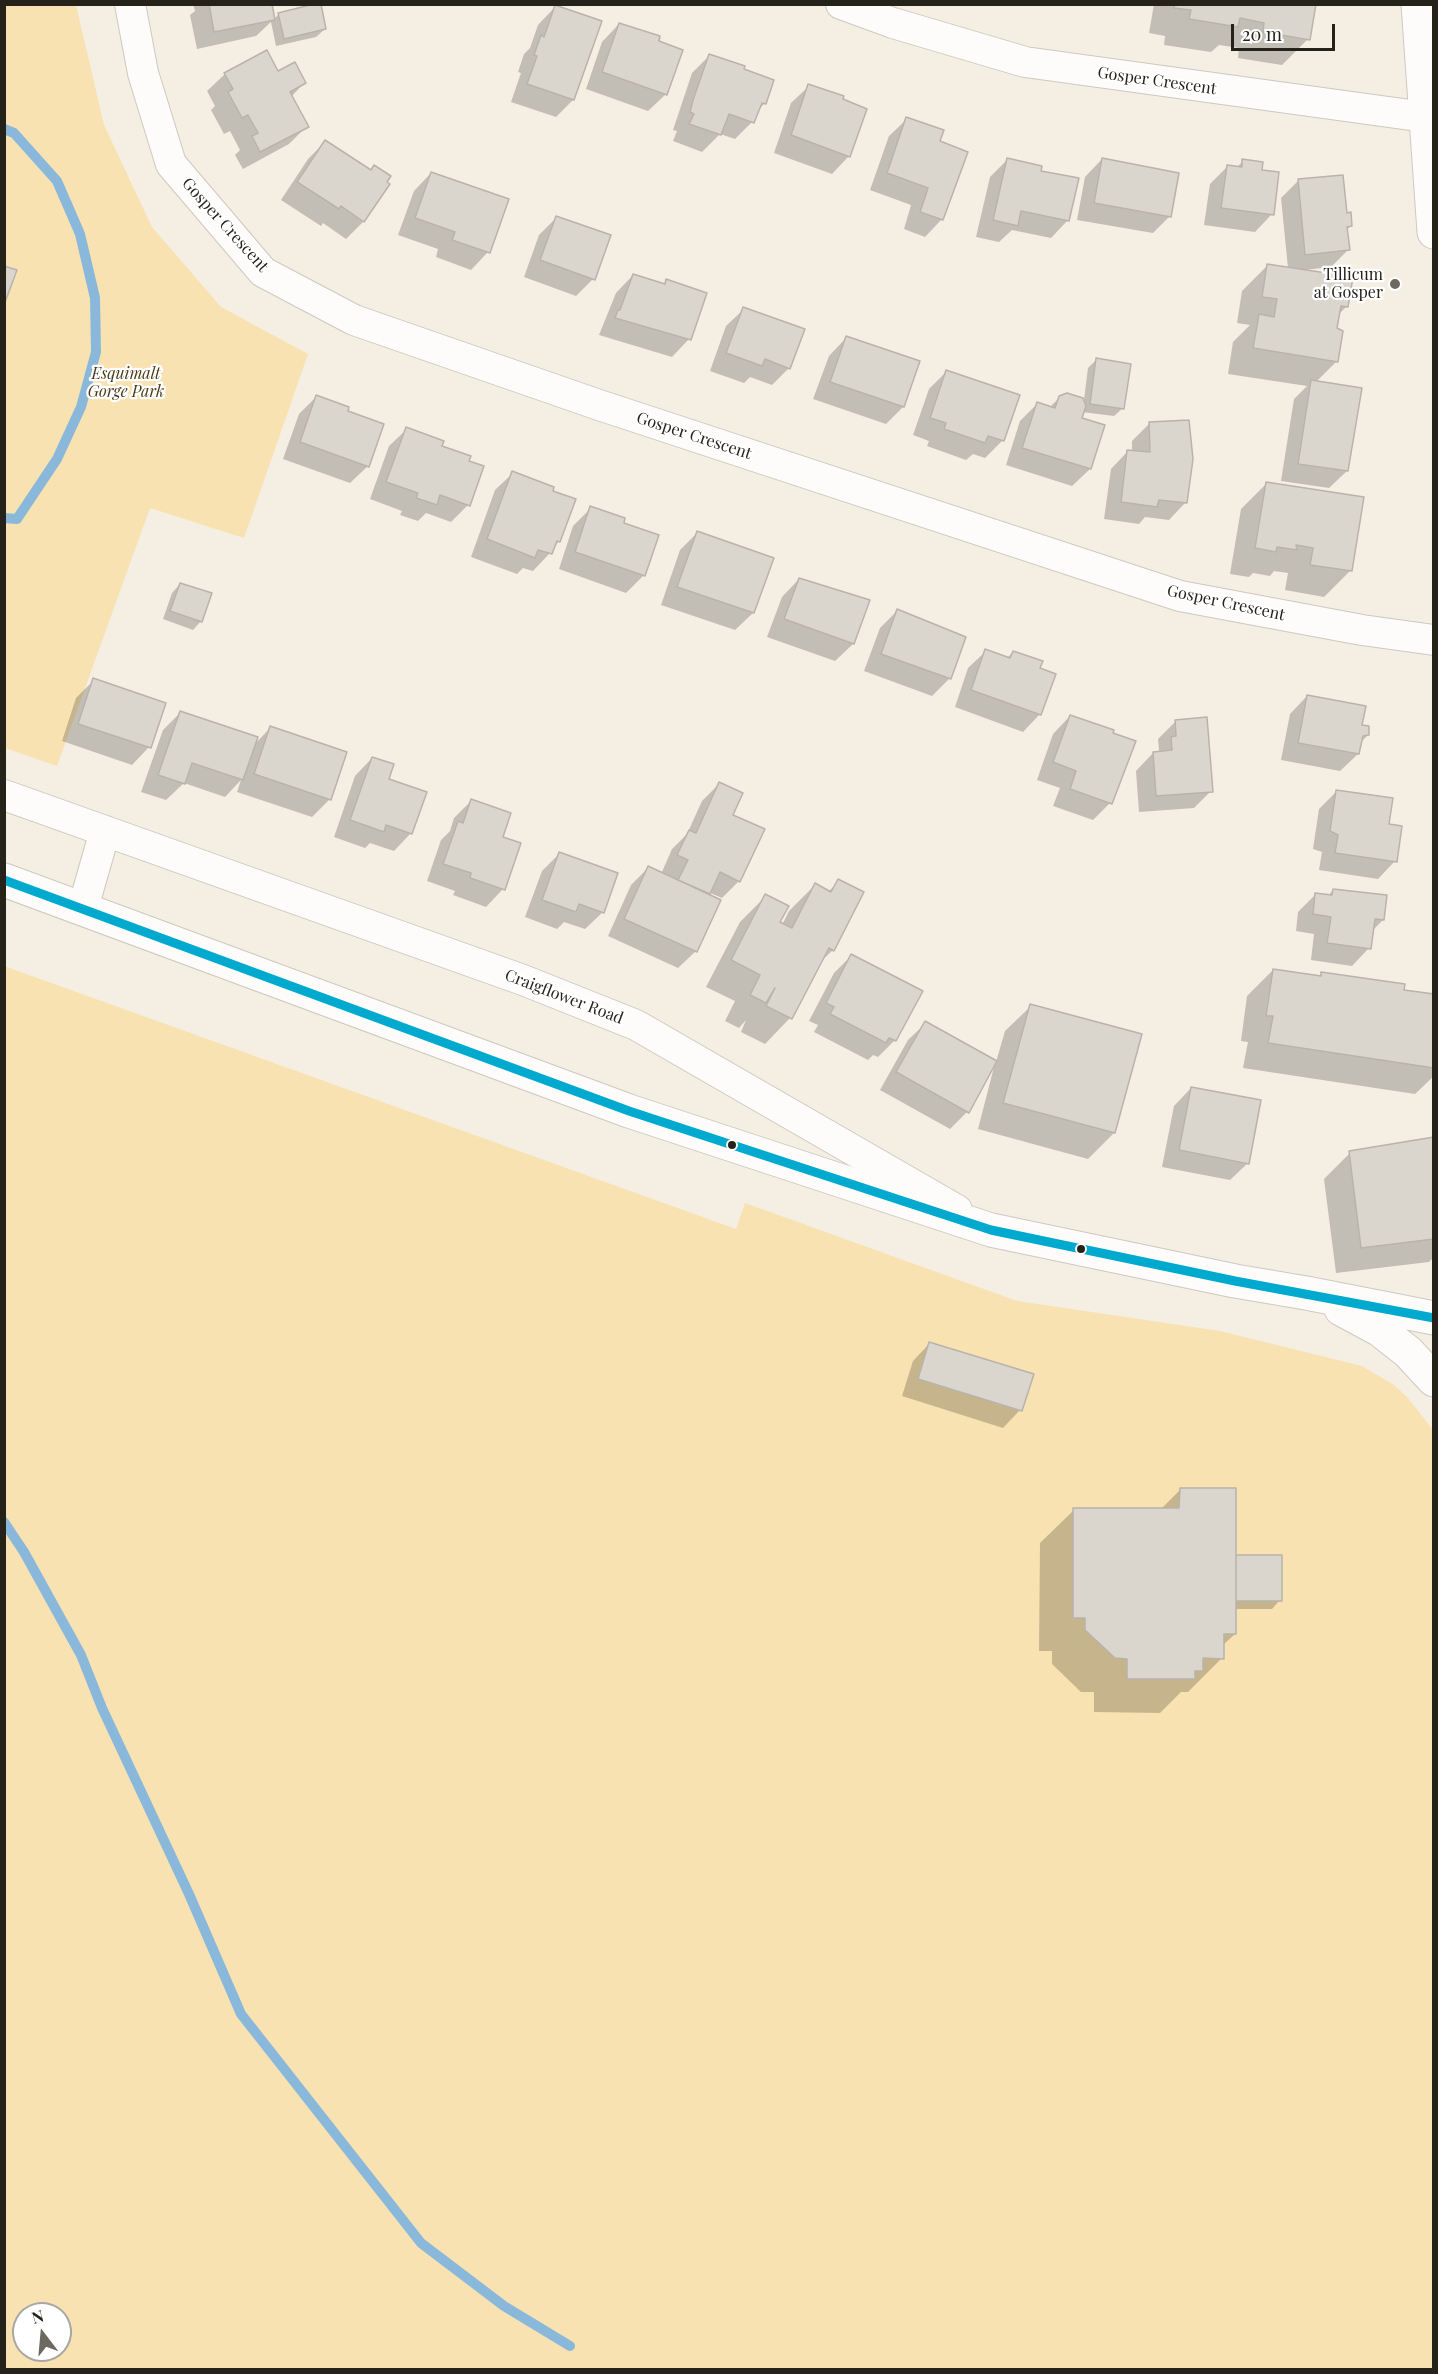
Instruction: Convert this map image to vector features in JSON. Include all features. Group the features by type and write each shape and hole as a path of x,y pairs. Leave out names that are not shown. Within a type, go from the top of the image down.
{"main road":[{"path":"1418,4 1434,231"},
{"name":"Craigflower Road","path":"4,880 629,1111 991,1230 1235,1281 1434,1318"},
{"path":"1268,1286 1302,1294 1343,1309 1380,1330 1408,1352 1434,1380"}],"street":[{"name":"Gosper Crescent","path":"130,4 143,73 171,164 263,272 354,320 599,405 1180,596 1362,630 1434,640"},
{"name":"Gosper Crescent","path":"841,4 893,14 1026,62 1425,117"},
{"name":"Craigflower Road","path":"4,795 523,980 636,1025 991,1230"},
{"path":"83,908 105,831"}],"green space":[{"name":"Esquimalt Gorge Park","path":"5,5 76,5 104,125 152,227 221,307 308,354 244,538 150,508 57,766 5,748"},
{"path":"4,966 736,1229 745,1203 1017,1301 1220,1331 1362,1366 1394,1385 1407,1397 1434,1431 1433,2369 5,2369"}],"building":[{"path":"209,4 272,4 275,20 214,32"},
{"path":"321,4 326,29 284,39 278,13"},
{"path":"1175,4 1316,4 1310,40 1263,32 1264,23 1240,18 1238,27 1189,19 1191,10 1174,8"},
{"path":"555,5 602,21 574,100 527,84 537,56 534,55 541,35 544,37"},
{"path":"619,23 660,36 659,41 683,50 667,95 602,72"},
{"path":"267,50 278,71 295,62 306,83 290,92 309,127 260,152 252,136 258,133 248,115 242,118 228,92 233,89 224,73"},
{"path":"709,54 745,66 744,69 774,80 766,104 762,103 754,123 729,114 721,135 689,124 694,114 690,112 693,100"},
{"path":"808,84 844,96 843,99 867,109 850,157 791,135"},
{"path":"906,117 944,130 940,141 968,152 943,220 920,212 928,188 887,173"},
{"path":"325,140 371,170 374,165 391,176 387,182 390,184 364,222 341,206 339,209 297,182"},
{"path":"1007,158 1042,166 1041,171 1079,178 1069,221 1021,211 1018,226 993,220"},
{"path":"1102,158 1179,173 1171,217 1094,203"},
{"path":"1242,159 1263,162 1262,170 1279,172 1274,215 1221,208 1227,165 1242,167"},
{"path":"431,172 509,199 490,253 452,240 455,232 415,218"},
{"path":"1343,175 1347,213 1351,212 1352,226 1347,227 1350,250 1305,255 1298,179"},
{"path":"556,216 611,235 595,280 540,260"},
{"path":"1267,264 1353,277 1348,307 1341,306 1337,328 1343,331 1338,362 1253,348 1259,314 1274,317 1277,299 1262,297"},
{"path":"4,266 17,270 4,305"},
{"path":"633,274 665,284 666,279 707,293 691,340 615,318"},
{"path":"743,307 805,329 790,369 765,359 762,366 726,353"},
{"path":"846,336 920,361 904,407 830,382"},
{"path":"1096,358 1131,364 1124,409 1090,404"},
{"path":"946,370 1020,395 1004,441 988,436 985,443 944,429 946,423 930,418"},
{"path":"1311,380 1362,388 1348,471 1298,464"},
{"path":"1067,393 1083,398 1086,406 1082,418 1105,425 1091,469 1022,448 1037,402 1055,408 1059,396"},
{"path":"316,395 349,407 348,411 384,424 369,467 300,442"},
{"path":"1189,420 1193,459 1187,503 1159,500 1157,507 1121,502 1127,450 1150,452 1149,422"},
{"path":"406,427 444,441 442,446 471,456 469,461 484,466 470,506 440,495 437,505 416,498 418,493 386,482"},
{"path":"512,471 554,487 553,491 576,499 560,542 557,541 552,554 538,550 535,558 487,539"},
{"path":"1266,482 1364,497 1352,571 1310,565 1313,548 1296,545 1297,550 1277,547 1276,552 1255,548"},
{"path":"590,506 625,518 624,523 659,535 645,576 575,552"},
{"path":"697,531 774,558 754,613 677,587"},
{"path":"799,578 870,600 854,644 784,619"},
{"path":"180,583 212,593 202,622 170,611"},
{"path":"897,609 966,637 951,679 881,654"},
{"path":"985,649 1010,658 1013,651 1043,661 1040,668 1056,674 1041,715 971,690"},
{"path":"93,678 166,703 151,748 78,724"},
{"path":"1307,695 1366,706 1362,725 1369,726 1369,735 1363,736 1359,754 1298,743"},
{"path":"180,711 258,737 243,780 192,763 185,784 158,775"},
{"path":"1070,715 1114,730 1113,733 1136,741 1112,804 1070,789 1076,771 1053,762"},
{"path":"1207,717 1213,792 1156,796 1153,752 1172,750 1171,737 1176,736 1175,720"},
{"path":"270,726 347,752 331,800 254,774"},
{"path":"372,757 394,764 389,779 427,792 412,834 386,825 384,832 350,820"},
{"path":"719,782 743,793 733,815 765,829 740,882 720,872 710,894 678,880 688,860 677,855 689,830 696,833"},
{"path":"1336,790 1393,798 1389,824 1402,826 1397,862 1335,853 1338,835 1330,831"},
{"path":"471,799 511,813 503,837 521,843 505,890 470,878 471,873 443,864 458,821 463,823"},
{"path":"559,852 618,873 604,913 579,904 576,912 542,900"},
{"path":"648,866 721,900 697,952 624,919"},
{"path":"838,879 864,892 834,951 829,948 792,1019 766,1006 775,988 766,1003 750,995 760,975 731,960 765,894 789,906 780,922 792,928 815,883 831,892"},
{"path":"1333,889 1387,895 1384,920 1375,919 1371,949 1327,943 1331,917 1313,914 1315,893 1332,895"},
{"path":"851,954 923,991 896,1041 889,1038 886,1043 830,1014 834,1007 826,1003"},
{"path":"1273,969 1321,976 1321,972 1405,984 1404,990 1434,994 1434,1068 1268,1043 1273,1016 1266,1016"},
{"path":"1030,1004 1142,1034 1115,1133 1003,1103"},
{"path":"925,1021 997,1061 969,1113 896,1072"},
{"path":"1191,1087 1261,1100 1249,1164 1179,1150"},
{"path":"1434,1137 1434,1239 1361,1248 1349,1151"},
{"path":"929,1342 1034,1374 1022,1411 918,1379"},
{"path":"1180,1488 1236,1488 1236,1634 1224,1634 1224,1659 1203,1658 1203,1671 1195,1671 1195,1679 1127,1679 1127,1659 1115,1658 1085,1630 1085,1618 1073,1618 1073,1508 1179,1508"},
{"path":"1236,1555 1282,1555 1282,1601 1236,1601"}],"waterway":[{"path":"4,129 14,133 57,181 80,234 95,298 96,352 81,407 57,459 17,519 4,518"},
{"path":"4,1522 24,1552 81,1655 102,1708 189,1894 241,2014 421,2243 504,2306 570,2346"}],"transit line":[{"path":"4,880 629,1111 991,1230 1235,1281 1434,1318"}],"place":[{"name":"Tillicum at Gosper","path":"1395,284"}]}
